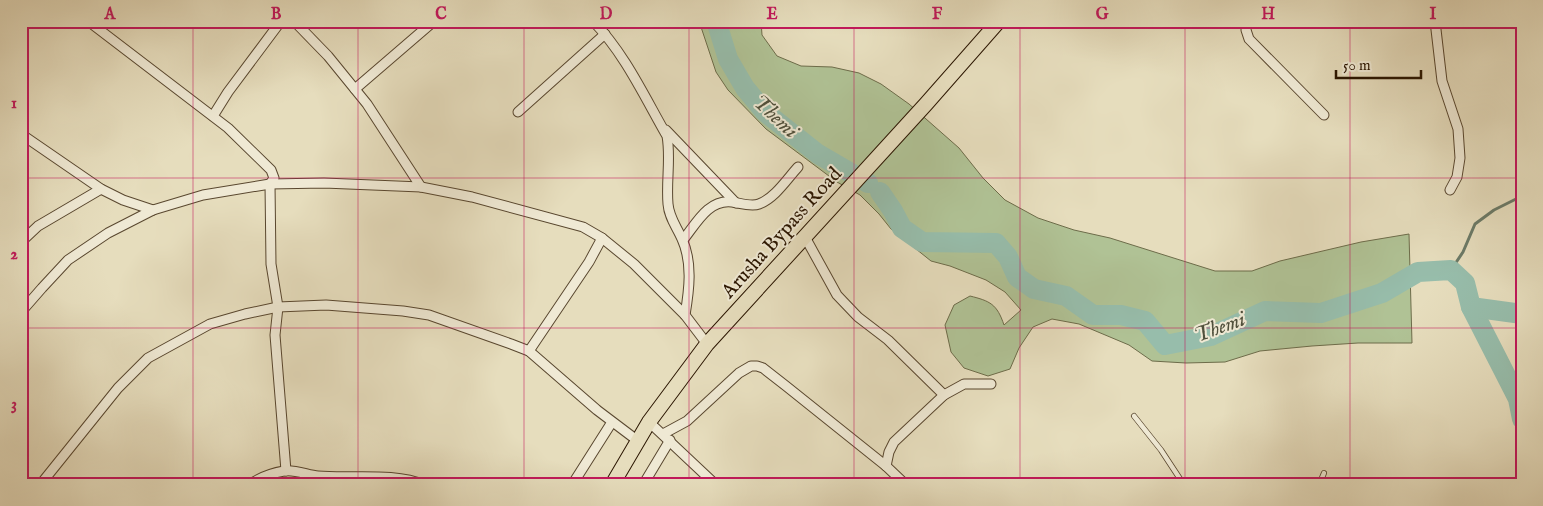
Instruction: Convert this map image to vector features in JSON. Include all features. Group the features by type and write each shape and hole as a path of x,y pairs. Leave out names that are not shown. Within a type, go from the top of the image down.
{"main road":[{"name":"Arusha Bypass Road","path":"612,485 649,422 707,344 926,104 999,21"}],"street":[{"path":"88,21 228,128 271,170 274,178 270,184 271,264 278,307 275,335 286,471"},
{"path":"213,116 228,92 281,21"},
{"path":"294,21 328,56 367,104 421,187"},
{"path":"355,89 434,21"},
{"path":"593,21 606,34 628,66 667,136 669,146 668,206 673,223 683,240 689,266 689,292 685,315"},
{"path":"1247,21 1246,30 1249,39 1324,115"},
{"path":"1435,21 1442,81 1458,129 1460,158 1457,177 1450,190"},
{"path":"518,112 606,34"},
{"path":"661,124 736,203"},
{"path":"21,134 102,189 123,200 153,210"},
{"path":"683,240 708,208 718,202 760,204 779,189 798,167"},
{"path":"21,312 68,260 108,233 153,210 203,195 270,184 324,183 421,187 472,197 583,227 602,238 634,264 685,315 707,344"},
{"path":"21,242 38,226 102,189"},
{"path":"805,237 837,295 858,317 888,340 944,395"},
{"path":"529,351 602,238"},
{"path":"40,485 118,388 148,358 210,324 278,307 326,306 404,311 429,315 511,344 529,351 612,422 638,441"},
{"path":"643,485 667,437 739,373 751,366 757,366 763,368 786,386 886,466 906,485"},
{"path":"886,466 889,452 894,442 944,395 964,384 991,384"},
{"path":"572,485 612,422"},
{"path":"649,422 716,485"},
{"path":"249,485 262,478 286,471 309,476 381,477 424,485"}],"lane":[{"path":"1134,416 1161,450 1184,485"},
{"path":"1319,485 1324,474"}],"green space":[{"path":"699,21 761,21 762,35 777,56 801,66 832,67 859,73 881,84 909,104 959,148 983,178 1005,200 1038,218 1074,230 1110,238 1215,271 1252,271 1280,261 1361,242 1409,234 1412,343 1358,343 1260,351 1225,362 1186,363 1152,361 1129,345 1079,324 1052,319 1033,327 1019,348 1010,369 988,376 964,368 951,352 945,325 954,305 970,296 988,302 999,312 1004,325 1021,310 1005,292 986,280 931,261 891,229 860,195 837,182 766,129 728,90 716,72"}],"waterway":[{"name":"Themi","path":"718,21 718,27 728,59 745,88 765,112 818,154 868,183"},
{"name":"Themi","path":"880,192 902,228 922,242 996,243 1008,257 1017,277 1034,289 1066,296 1093,315 1121,315 1145,321 1165,345 1211,336 1265,311 1321,313 1382,293 1418,272 1451,270 1465,283 1471,307 1518,399 1522,419"},
{"path":"1451,270 1463,252 1475,224 1494,210 1522,196"},
{"path":"1471,307 1522,314"}]}
